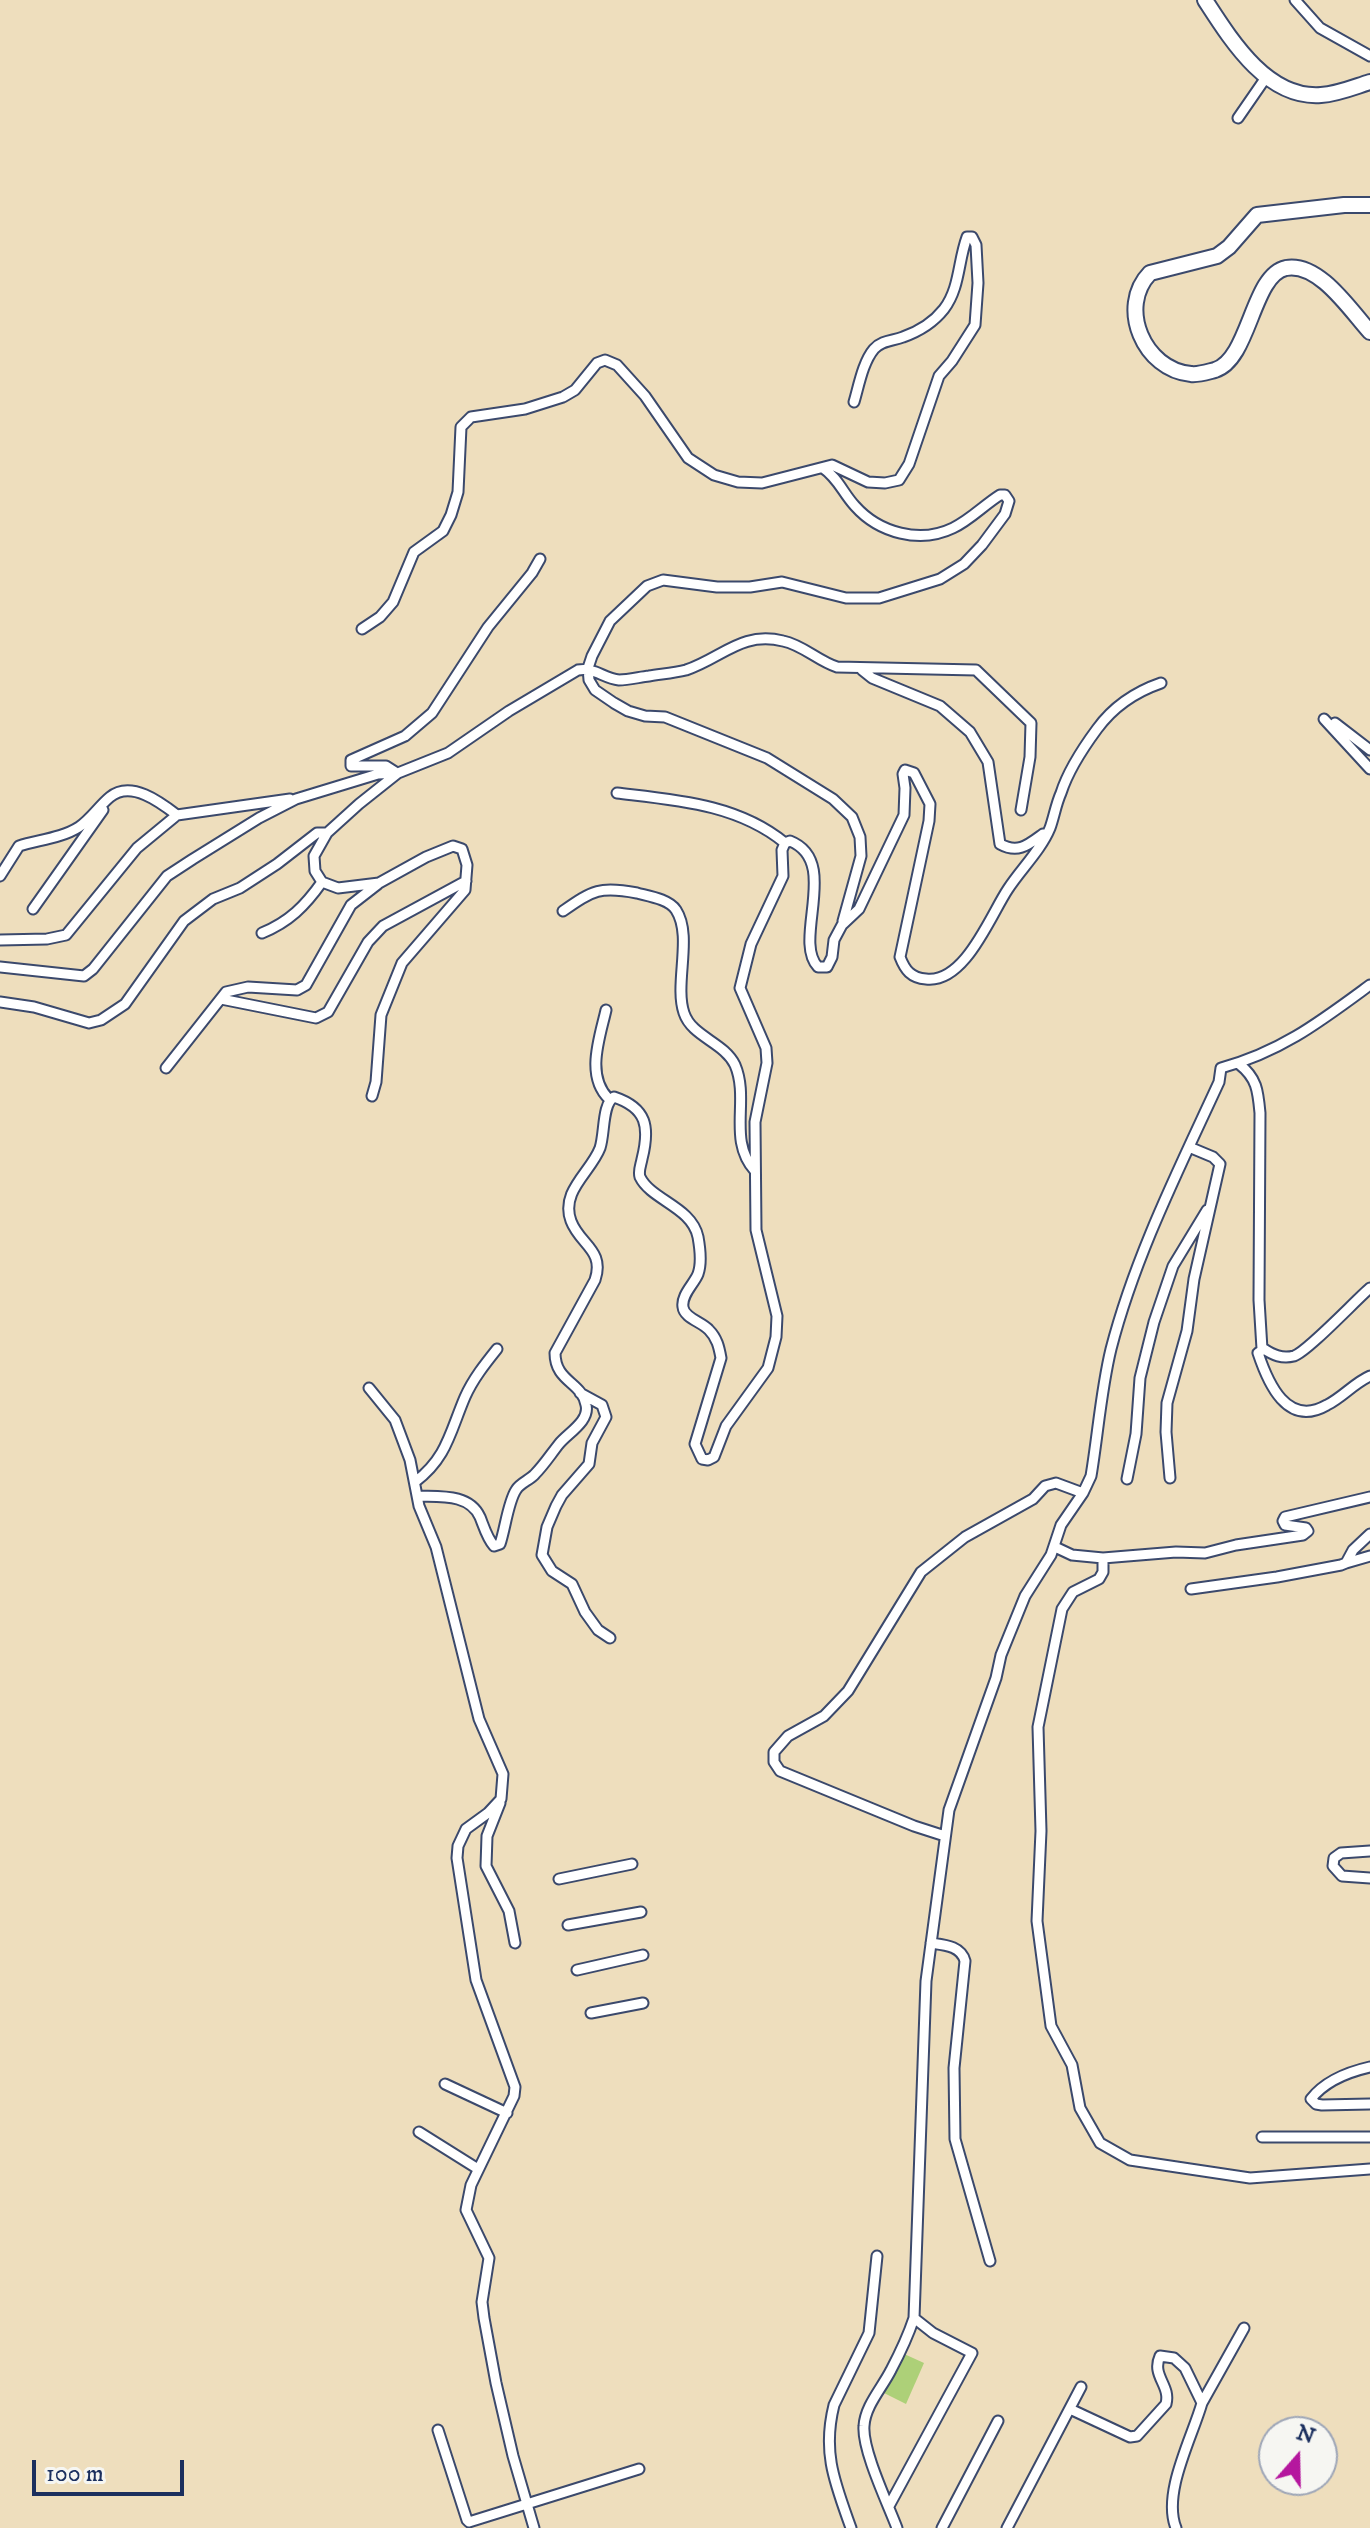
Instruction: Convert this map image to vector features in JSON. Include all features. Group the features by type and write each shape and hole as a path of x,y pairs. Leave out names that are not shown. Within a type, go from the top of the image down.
{"main road":[{"path":"1205,0 1240,48 1267,76 1285,89 1302,94 1332,94 1370,82"},
{"path":"1370,205 1257,215 1217,256 1150,273 1143,280 1136,299 1135,322 1146,345 1176,371 1194,375 1220,368 1238,347 1259,298 1273,275 1284,268 1299,268 1321,278 1370,332"}],"street":[{"path":"1295,0 1320,28 1368,54"},
{"path":"1238,118 1267,76"},
{"path":"362,629 380,617 393,602 414,552 443,531 451,515 458,492 461,427 471,417 525,409 563,397 575,390 597,363 605,360 617,365 645,396 688,458 714,475 738,482 762,483 832,465 868,482 899,480 909,464 939,376 975,325 978,283 976,245 972,237 967,237 953,295 942,311 926,327 901,338 886,340 875,348 866,362 854,402"},
{"path":"610,1638 598,1630 585,1612 572,1584 552,1571 542,1555 547,1527 556,1506 589,1464 592,1443 606,1417 602,1405 580,1393 560,1375 555,1364 555,1353 599,1268 597,1259 570,1219 575,1185 599,1152 609,1099 614,1097 630,1102 641,1112 645,1126 646,1145 640,1177 694,1224 698,1237 698,1273 684,1299 683,1308 687,1315 711,1332 719,1346 721,1358 695,1444 702,1459 708,1460 714,1457 726,1426 768,1368 776,1337 777,1316 756,1230 755,1122 767,1063 766,1048 740,988 751,944 783,876 782,850 785,843 790,841 799,845 810,862 815,883 812,960 818,967 827,967 861,856 860,837 852,817 833,799 767,758 665,717 628,711 595,690 589,680 588,668 610,621 647,586 663,580 717,587 750,587 782,582 846,598 879,598 940,579 964,564 1005,514 1009,501 1005,495 1000,495 952,529 928,535 903,534 879,526 854,506 841,485 823,468"},
{"path":"398,773 386,766 351,766 351,760 405,736 432,713 488,627 540,559"},
{"path":"379,883 338,888 322,882 315,871 314,856 327,833 398,773 448,753 509,711 578,670 588,668 618,680 668,673 684,670 743,641 762,638 792,644 837,667 976,670 1031,723 1030,757 1021,810"},
{"path":"861,669 872,678 940,706 970,732 988,762 1000,844 1010,849 1023,848 1049,830"},
{"path":"842,925 859,909 904,815 905,770 914,773 930,804 900,957 904,967 914,977 930,980 943,976 963,962 983,937 1008,889 1049,830 1062,790 1099,727 1117,707 1139,691 1161,683"},
{"path":"1370,750 1335,723 1324,719 1370,769"},
{"path":"0,940 47,939 66,935 137,848 177,815 296,799 378,774 398,773"},
{"path":"0,876 19,846 80,827 113,794 131,790 157,800 177,815"},
{"path":"617,793 685,801 732,813 767,828 785,843"},
{"path":"33,909 113,794"},
{"path":"0,967 84,976 93,969 167,876 235,832 296,799"},
{"path":"0,1002 34,1007 89,1023 101,1020 125,1004 184,921 213,899 240,888 277,864 317,833 327,833"},
{"path":"166,1068 226,992 248,987 297,990 306,985 351,905 379,883 426,857 453,846 462,849 467,865 465,890 402,963 381,1015 376,1082 372,1096"},
{"path":"221,999 316,1018 328,1012 368,942 383,926 466,881"},
{"path":"262,933 279,926 304,908 322,882"},
{"path":"563,911 587,895 603,889 638,894 666,902 675,909 681,926 683,1012 688,1022 726,1052 734,1065 741,1084 738,1117 745,1159 755,1171"},
{"path":"897,2528 866,2446 863,2427 868,2410 908,2337 914,2318 926,1981 949,1810 996,1678 1001,1655 1025,1596 1055,1547 1061,1525 1091,1476 1110,1352 1123,1306 1163,1204 1219,1082 1221,1068 1239,1064 1293,1040 1370,985"},
{"path":"606,1010 596,1058 598,1082 609,1099"},
{"path":"1239,1064 1250,1072 1257,1083 1260,1113 1259,1300 1262,1349 1258,1355 1274,1392 1283,1402 1296,1409 1318,1410 1370,1376"},
{"path":"1170,1478 1167,1403 1187,1331 1194,1279 1220,1164 1213,1157 1189,1147"},
{"path":"1127,1479 1136,1434 1140,1378 1154,1322 1173,1266 1210,1205"},
{"path":"1262,1349 1280,1357 1301,1353 1370,1288"},
{"path":"415,1482 432,1469 441,1456 466,1393 497,1349"},
{"path":"369,1388 395,1420 410,1460 417,1496 436,1547 479,1719 503,1774 499,1809 487,1836 486,1866 509,1911 515,1943"},
{"path":"417,1496 465,1500 477,1511 489,1540 494,1546 500,1544 516,1490 534,1476 586,1415 587,1405 580,1393"},
{"path":"945,1836 780,1771 774,1762 774,1752 788,1736 824,1716 848,1691 921,1572 965,1537 1033,1499 1045,1486 1056,1483 1083,1493"},
{"path":"1055,1547 1072,1555 1103,1558 1176,1552 1205,1553 1307,1533 1303,1526 1285,1525 1284,1519 1288,1515 1370,1497"},
{"path":"1346,1563 1353,1550 1370,1534"},
{"path":"1191,1589 1277,1577 1370,1556"},
{"path":"1103,1558 1103,1572 1099,1579 1073,1592 1062,1609 1038,1727 1041,1831 1037,1921 1051,2026 1072,2065 1080,2108 1100,2143 1130,2160 1250,2178 1370,2169"},
{"path":"501,1799 466,1829 458,1846 457,1858 476,1980 515,2087 507,2113 478,2169 467,2198 466,2210 489,2258 482,2302 484,2318 499,2396 534,2528"},
{"path":"1370,1851 1341,1853 1334,1858 1333,1866 1342,1876 1370,1878"},
{"path":"559,1879 632,1864"},
{"path":"568,1925 641,1912"},
{"path":"931,1943 956,1948 963,1953 965,1961 954,2068 955,2139 990,2261"},
{"path":"577,1970 643,1955"},
{"path":"591,2013 643,2003"},
{"path":"1370,2067 1336,2079 1311,2099 1322,2105 1370,2104"},
{"path":"445,2084 507,2113"},
{"path":"419,2132 478,2169"},
{"path":"1262,2137 1370,2137"},
{"path":"851,2528 828,2458 831,2415 869,2333 877,2256"},
{"path":"889,2506 972,2353 933,2333 914,2318"},
{"path":"1176,2528 1172,2516 1175,2484 1202,2403 1244,2328"},
{"path":"1070,2409 1130,2437 1137,2436 1166,2404 1168,2397 1156,2370 1157,2360 1164,2355 1174,2358 1185,2368 1202,2403"},
{"path":"1007,2528 1081,2387"},
{"path":"942,2528 998,2421"},
{"path":"438,2430 469,2522 639,2469"}],"green space":[{"path":"902,2353 924,2363 906,2404 884,2393"}]}
